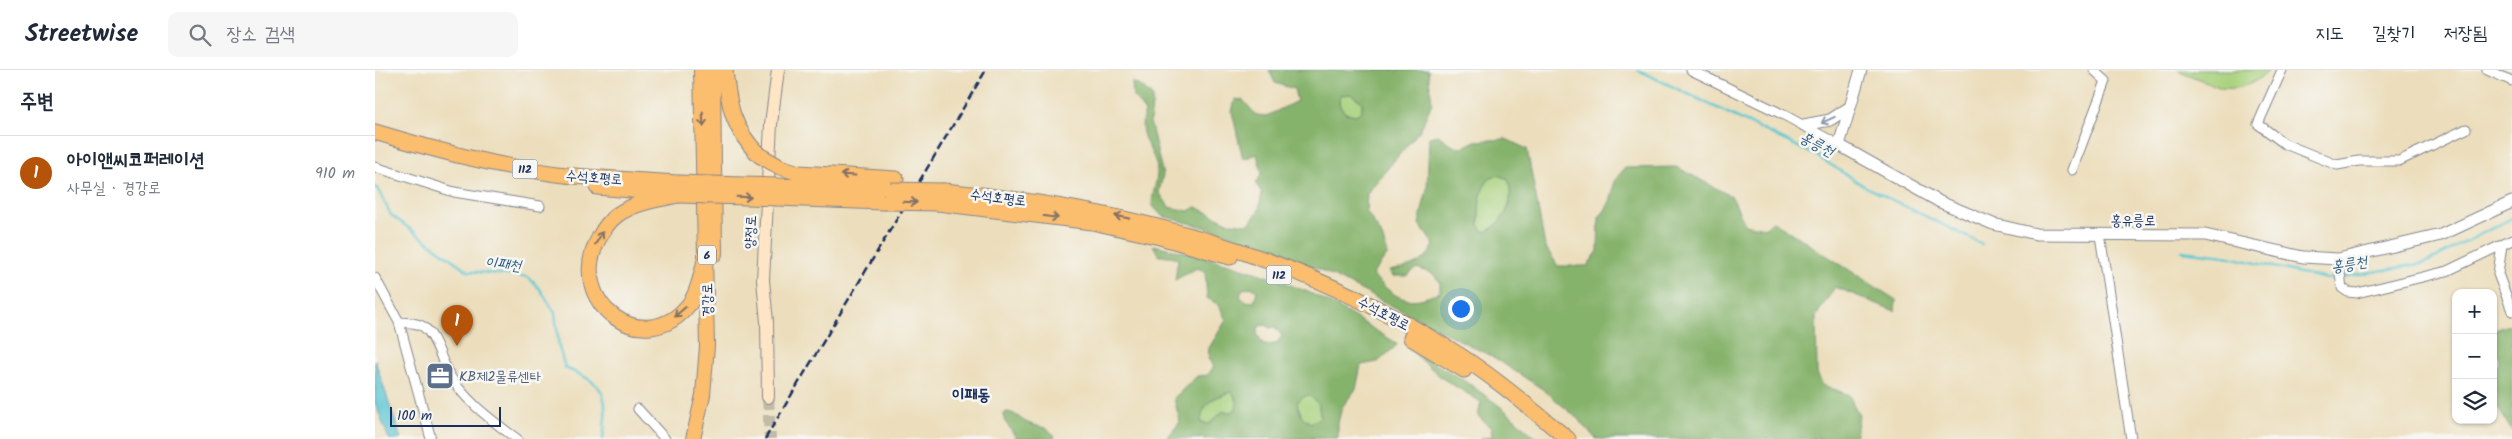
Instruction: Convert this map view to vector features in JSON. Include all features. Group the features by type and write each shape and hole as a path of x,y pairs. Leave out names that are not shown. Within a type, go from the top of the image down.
{"highway":[{"path":"725,70 729,109 734,122 749,146 759,155 780,167 799,173 890,190"},
{"name":"수석호평로","path":"375,132 447,154 499,164 557,174 678,189"},
{"name":"수석호평로","path":"375,143 458,166 561,184 777,192 944,191 972,200 1161,237 1244,261 1330,296 1398,331 1465,371 1527,417 1553,439"},
{"path":"678,189 633,205 609,222 595,246 590,266 590,279 599,304 619,321 632,326 652,327 669,321 691,302 707,253"},
{"name":"수석호평로","path":"890,190 972,200 1068,206 1136,220 1202,237 1327,284 1449,348 1513,394 1568,439"}],"main road":[{"name":"경강로","path":"693,439 703,395 707,346 707,253 701,70"},
{"name":"경강로","path":"701,439 712,378 715,336 716,237 713,70"},
{"name":"양정로","path":"768,397 767,330 763,280 771,124 778,70"}],"street":[{"path":"1691,70 1839,144 1861,70"},
{"path":"2072,170 2107,81 2094,70"},
{"path":"2282,70 2258,124 2285,144 2337,165 2359,161 2399,162 2466,129"},
{"path":"2487,70 2512,81"},
{"path":"1804,126 1830,120 1850,106"},
{"name":"홍유릉로","path":"1839,144 1940,202 1993,224 2036,234 2100,239 2205,235 2303,257 2338,259 2441,236 2512,202"},
{"path":"375,167 454,192 540,206"},
{"path":"2100,239 2131,439"},
{"path":"2338,259 2344,290 2357,293 2447,271 2512,240"},
{"path":"2502,245 2497,269 2500,283 2512,311"},
{"path":"375,278 399,322 418,398 431,439"},
{"path":"399,322 419,325 425,328 442,354 448,373 485,415 517,439"},
{"path":"638,409 665,439"}],"green space":[{"path":"1269,70 1428,70 1432,103 1420,130 1367,193 1366,211 1381,234 1388,254 1372,275 1388,290 1402,298 1418,299 1440,292 1440,282 1433,274 1417,268 1406,276 1393,276 1389,271 1416,264 1426,257 1434,245 1419,224 1427,189 1429,137 1438,135 1453,146 1461,148 1475,141 1506,139 1527,149 1545,246 1558,266 1587,266 1598,251 1599,217 1606,209 1610,200 1614,181 1625,168 1677,167 1732,197 1745,224 1766,228 1772,221 1896,300 1895,311 1835,287 1816,316 1817,373 1823,385 1849,395 1859,416 1856,434 1849,439 1596,439 1577,418 1544,390 1493,357 1321,270 1219,231 1162,216 1152,205 1157,167 1144,138 1142,122 1145,112 1133,96 1132,82 1142,87 1153,97 1150,122 1163,175 1159,192 1169,207 1188,211 1196,207 1230,223 1249,224 1259,210 1262,193 1256,184 1262,173 1257,154 1243,159 1232,112 1235,99 1243,100 1256,115 1267,116 1297,101 1294,89 1275,83","holes":["1351,94 1362,102 1362,111 1356,115 1345,113 1339,104 1340,95","1497,175 1508,179 1510,187 1509,203 1503,217 1485,232 1479,225 1481,196 1486,183"]},
{"path":"2177,70 2268,70 2252,83 2240,87 2221,88"},
{"path":"1351,94 1362,102 1362,111 1356,115 1345,113 1339,104 1340,95"},
{"path":"1497,175 1508,179 1510,187 1509,203 1503,217 1485,232 1479,225 1481,196 1486,183"},
{"path":"1153,245 1212,259 1270,277 1320,298 1398,344 1378,362 1361,365 1356,389 1342,407 1338,423 1338,438 1166,439 1180,422 1174,398 1197,376 1208,375 1214,366 1208,359 1209,348 1226,320 1219,305 1207,298 1205,271 1197,268 1175,280 1178,259 1171,256 1159,256","holes":["1251,287 1257,291 1254,302 1245,301 1240,296 1243,289","1259,326 1275,327 1282,336 1276,344 1264,345 1257,334","1232,392 1237,401 1236,409 1232,412 1222,412 1209,424 1201,423 1207,405 1215,398","1309,395 1319,405 1320,418 1310,423 1302,417 1297,403 1301,398"]},
{"path":"2512,324 2512,431 2497,407 2497,366 2499,364 2497,329"},
{"path":"1407,347 1468,383 1505,410 1537,439 1481,439 1492,436 1491,428 1478,416 1481,402 1442,378"},
{"path":"1232,392 1237,401 1236,409 1232,412 1222,412 1209,424 1200,423 1206,405 1214,398"},
{"path":"1309,394 1319,405 1320,419 1310,423 1302,417 1297,403 1301,397"},
{"path":"1006,412 1013,413 1028,423 1047,429 1053,434 1055,439 1017,439 1004,420"}],"water":[{"path":"375,360 401,439 389,439 375,403"}],"waterway":[{"name":"홍릉천","path":"1638,70 1817,156 1864,186 1982,244"},
{"name":"이패천","path":"375,187 391,215 468,271 528,277 540,289 555,313 559,347 565,368 590,380 602,393 605,401 603,439"},
{"name":"홍릉천","path":"2343,277 2425,263 2512,218"},
{"name":"홍릉천","path":"2182,251 2225,256 2327,279 2338,278"}],"tunnel":[{"path":"768,397 770,439"}],"railway":[{"path":"765,439 986,70"}],"place":[{"name":"아이앤씨코퍼레이션","path":"457,346"},
{"name":"KB제2물류센타","path":"440,376"}],"district":[{"name":"이패동","path":"971,394"}]}
